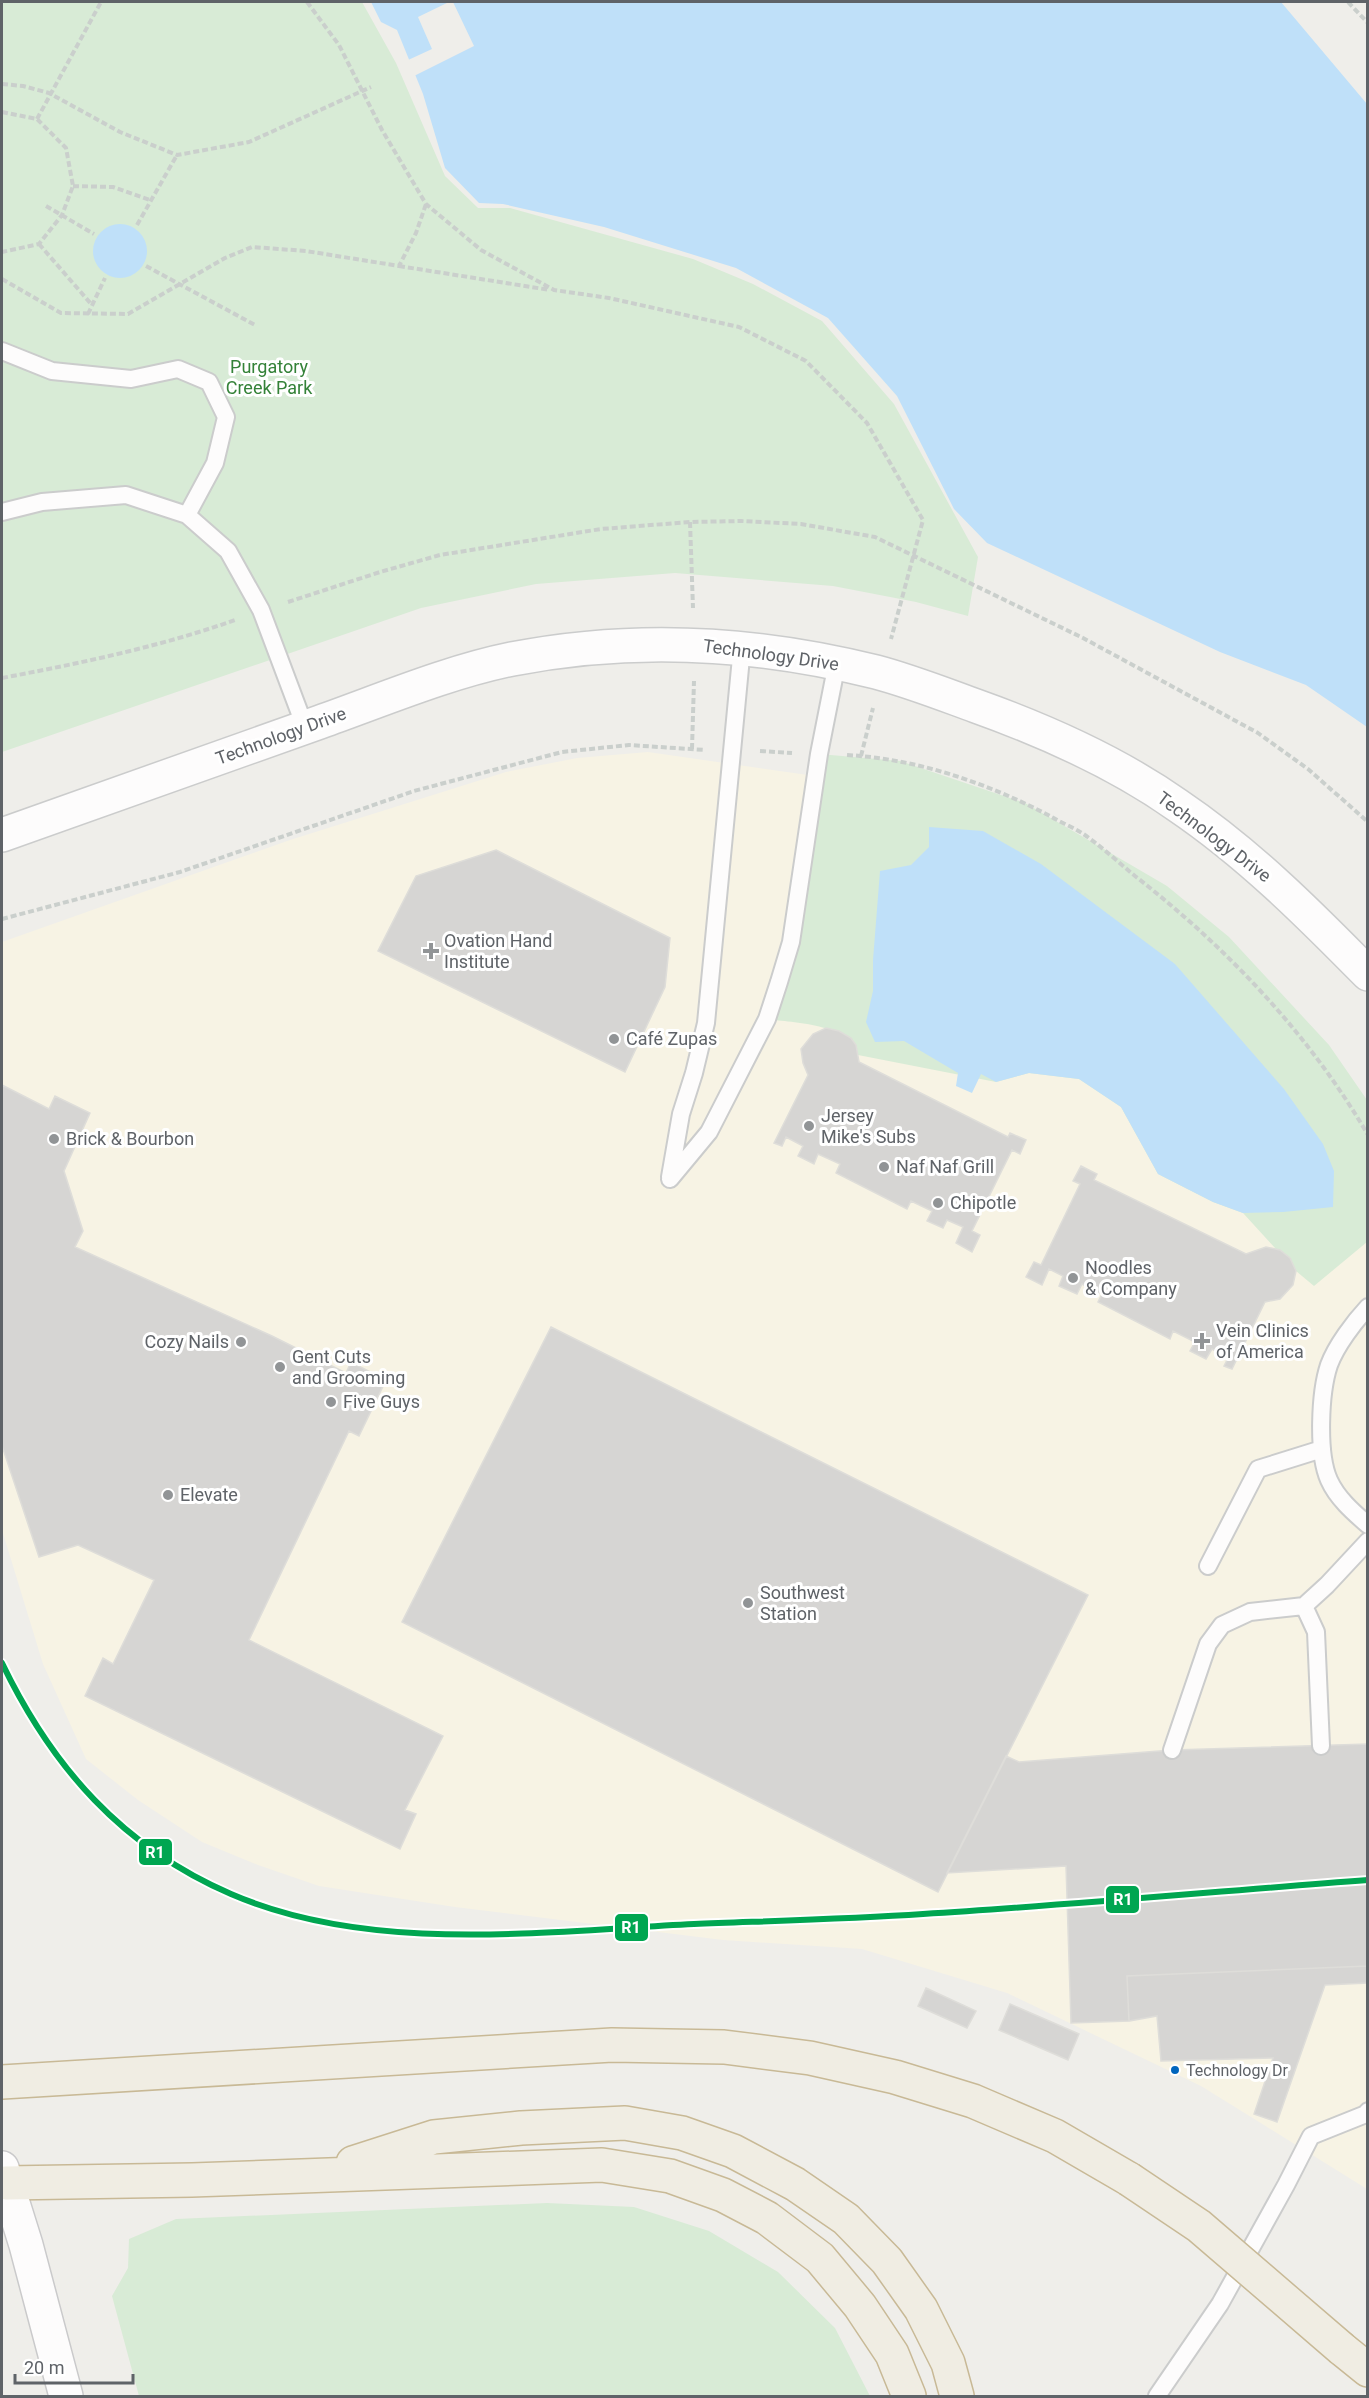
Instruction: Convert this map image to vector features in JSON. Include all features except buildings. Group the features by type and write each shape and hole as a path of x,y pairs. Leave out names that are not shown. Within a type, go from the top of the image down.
{"highway":[{"path":"2,2082 612,2045 724,2047 810,2058 895,2077 973,2102 1055,2136 1130,2179 1199,2226 1368,2370"},
{"path":"312,2176 434,2138 456,2135 521,2128 625,2123 682,2133 733,2151 795,2184 846,2219 887,2261 921,2309 948,2363 957,2397"},
{"path":"3,2178 192,2180 602,2165 670,2176 723,2195 767,2218 820,2258 860,2306 892,2354 909,2397"}],"street":[{"name":"Technology Drive","path":"2,835 459,674 510,660 578,649 636,645 694,644 742,647 837,663 881,674 1035,727 1099,759 1166,797 1234,847 1305,910 1368,974"},
{"path":"3,2178 26,2245 66,2397"}],"lane":[{"path":"2,351 52,371 131,379 178,369 209,382 225,417 215,463 187,515"},
{"path":"2,512 42,502 126,495 187,515 228,551 261,610 305,728"},
{"path":"742,647 706,1023 681,1114 670,1179 709,1132 770,1009 790,942 819,754 837,663"},
{"path":"1368,1307 1354,1322 1329,1364 1321,1406 1322,1449 1328,1479 1347,1507 1368,1525"},
{"path":"1208,1566 1258,1469 1322,1449"},
{"path":"1172,1750 1208,1644 1222,1625 1250,1612 1304,1606 1368,1541"},
{"path":"1304,1606 1316,1632 1321,1746"},
{"path":"1157,2397 1220,2304 1311,2136 1367,2113"}],"path":[{"path":"37,119 100,2"},
{"path":"308,2 339,45 362,91 426,204 481,250 554,290"},
{"path":"1348,2 1368,23"},
{"path":"2,84 23,86 49,93 120,132 177,155 249,142 371,87"},
{"path":"2,112 37,119 66,148 73,186 62,215 39,244 2,252"},
{"path":"137,225 177,155"},
{"path":"73,186 113,187 150,200"},
{"path":"399,266 416,233 426,204"},
{"path":"46,206 94,234"},
{"path":"39,244 92,305"},
{"path":"2,279 61,313 128,314 181,286 225,258 252,247 306,251 609,298 739,327 806,361 867,423 923,520 900,606"},
{"path":"146,266 255,325"},
{"path":"88,314 105,278"},
{"path":"2,678 102,659 194,635 261,610 440,555 601,529 690,522 741,521 801,524 875,537 1083,638 1258,733 1308,770 1368,822"},
{"path":"690,522 692,584"},
{"path":"2,919 180,872 414,791 562,753 629,745 819,754 900,761 957,776 1025,803 1082,833 1170,903 1251,980 1306,1043 1347,1099 1368,1135"}],"shaded area":[{"path":"648,752 815,776 1167,886 1367,1102 1367,2189 1201,2086 1007,1993 862,1949 723,1940 455,1907 319,1886 258,1865 202,1842 138,1800 86,1759 43,1664 2,1530 2,942 290,840 506,772 577,758"}],"green space":[{"name":"Purgatory Creek Park","path":"2,2 362,2 396,63 445,176 478,208 510,208 693,259 753,284 822,321 894,404 978,557 968,616 916,602 833,586 675,573 536,584 421,608 2,752"},
{"path":"819,754 900,761 1025,803 1167,886 1229,937 1329,1045 1367,1100 1367,1242 1314,1286 1296,1271 1243,1213 1213,1202 1158,1174 1121,1107 1079,1079 1029,1073 996,1082 858,1055 853,1044 844,1036 832,1031 819,1026 767,1019 779,982"},
{"path":"547,2203 634,2207 709,2231 778,2272 835,2328 870,2396 139,2396 112,2296 128,2268 129,2239 176,2219"}],"water":[{"path":"371,2 1281,2 1367,104 1367,727 1306,685 1220,652 987,543 954,509 897,396 828,318 736,268 604,227 503,204 479,203 445,168 423,94 397,30 381,22"},
{"path":"115,224 125,224 135,228 143,236 147,251 143,266 135,274 125,278 115,278 105,274 97,266 93,256 93,246 97,236 105,228"},
{"path":"929,827 983,831 1041,864 1175,964 1284,1089 1323,1144 1334,1171 1333,1207 1243,1213 1213,1202 1158,1174 1121,1107 1079,1079 1029,1073 996,1082 981,1074 972,1093 956,1086 958,1073 904,1041 875,1042 866,1022 873,991 873,960 880,871 911,865 929,847"}],"pier":[{"path":"453,2 474,46 412,77 406,61 432,49 418,17"}],"transit line":[{"name":"R1","path":"2,1663 22,1701 68,1769 94,1800 156,1853 192,1875 231,1894 285,1913 342,1925 400,1932 519,1934 923,1914 1368,1880"}],"place":[{"name":"Ovation Hand Institute","path":"431,951"},
{"name":"Café Zupas","path":"614,1039"},
{"name":"Jersey Mike's Subs","path":"809,1126"},
{"name":"Brick & Bourbon","path":"54,1139"},
{"name":"Naf Naf Grill","path":"884,1167"},
{"name":"Chipotle","path":"938,1203"},
{"name":"Noodles & Company","path":"1073,1278"},
{"name":"Vein Clinics of America","path":"1202,1341"},
{"name":"Cozy Nails","path":"241,1342"},
{"name":"Gent Cuts and Grooming","path":"280,1367"},
{"name":"Five Guys","path":"331,1402"},
{"name":"Elevate","path":"168,1495"},
{"name":"Southwest Station","path":"748,1603"},
{"name":"Technology Dr","path":"1175,2070"}]}
